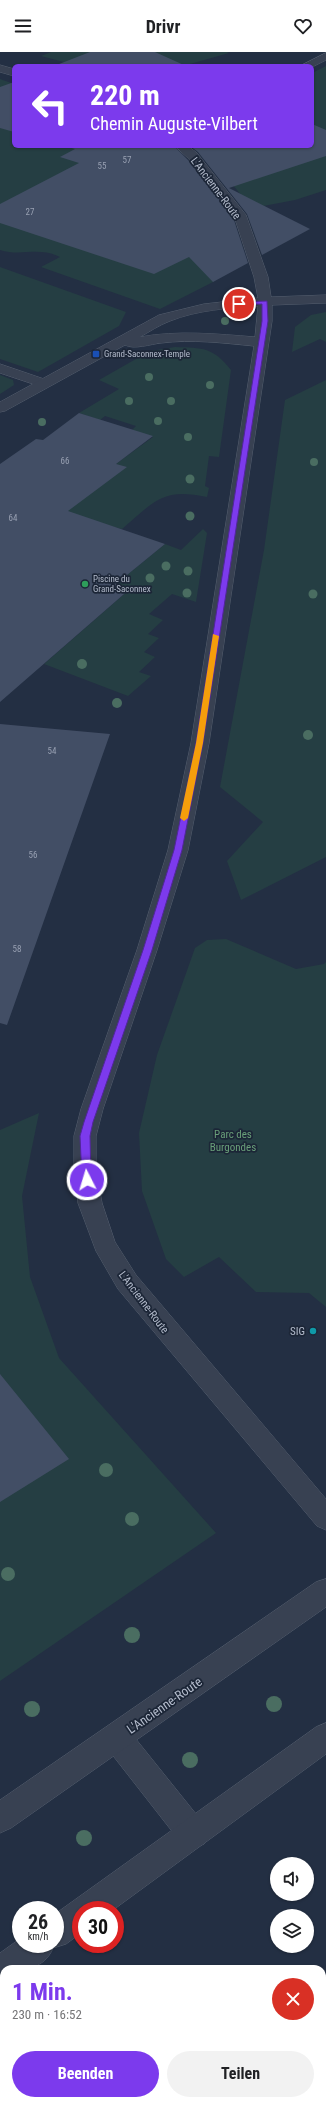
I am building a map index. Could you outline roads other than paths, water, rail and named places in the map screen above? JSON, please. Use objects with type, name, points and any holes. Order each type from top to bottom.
[{"type":"street","points":[[310,64],[326,56]]},
{"type":"street","points":[[0,68],[12,71]]},
{"type":"street","name":"L'Ancienne-Route","points":[[183,148],[193,156],[240,215],[261,277],[265,302],[265,321],[200,743],[178,850],[147,950],[92,1109],[85,1136],[85,1169],[90,1203],[104,1244],[127,1282],[326,1518]]},
{"type":"street","points":[[0,408],[42,383],[164,318],[178,313],[226,304],[326,299]]},
{"type":"street","points":[[107,349],[152,338],[177,336],[261,342]]},
{"type":"street","points":[[0,368],[42,383]]},
{"type":"street","name":"L'Ancienne-Route","points":[[0,1818],[117,1738],[326,1591]]},
{"type":"street","points":[[100,1901],[326,1737]]},
{"type":"street","points":[[117,1738],[193,1834]]},
{"type":"street","points":[[10,1965],[26,1953]]},
{"type":"place","name":"Grand-Saconnex-Temple","points":[[96,354]]},
{"type":"place","name":"Piscine du Grand-Saconnex","points":[[85,584]]},
{"type":"place","name":"SIG","points":[[313,1331]]},
{"type":"park label","name":"Parc des Burgondes","points":[[233,1140]]}]
